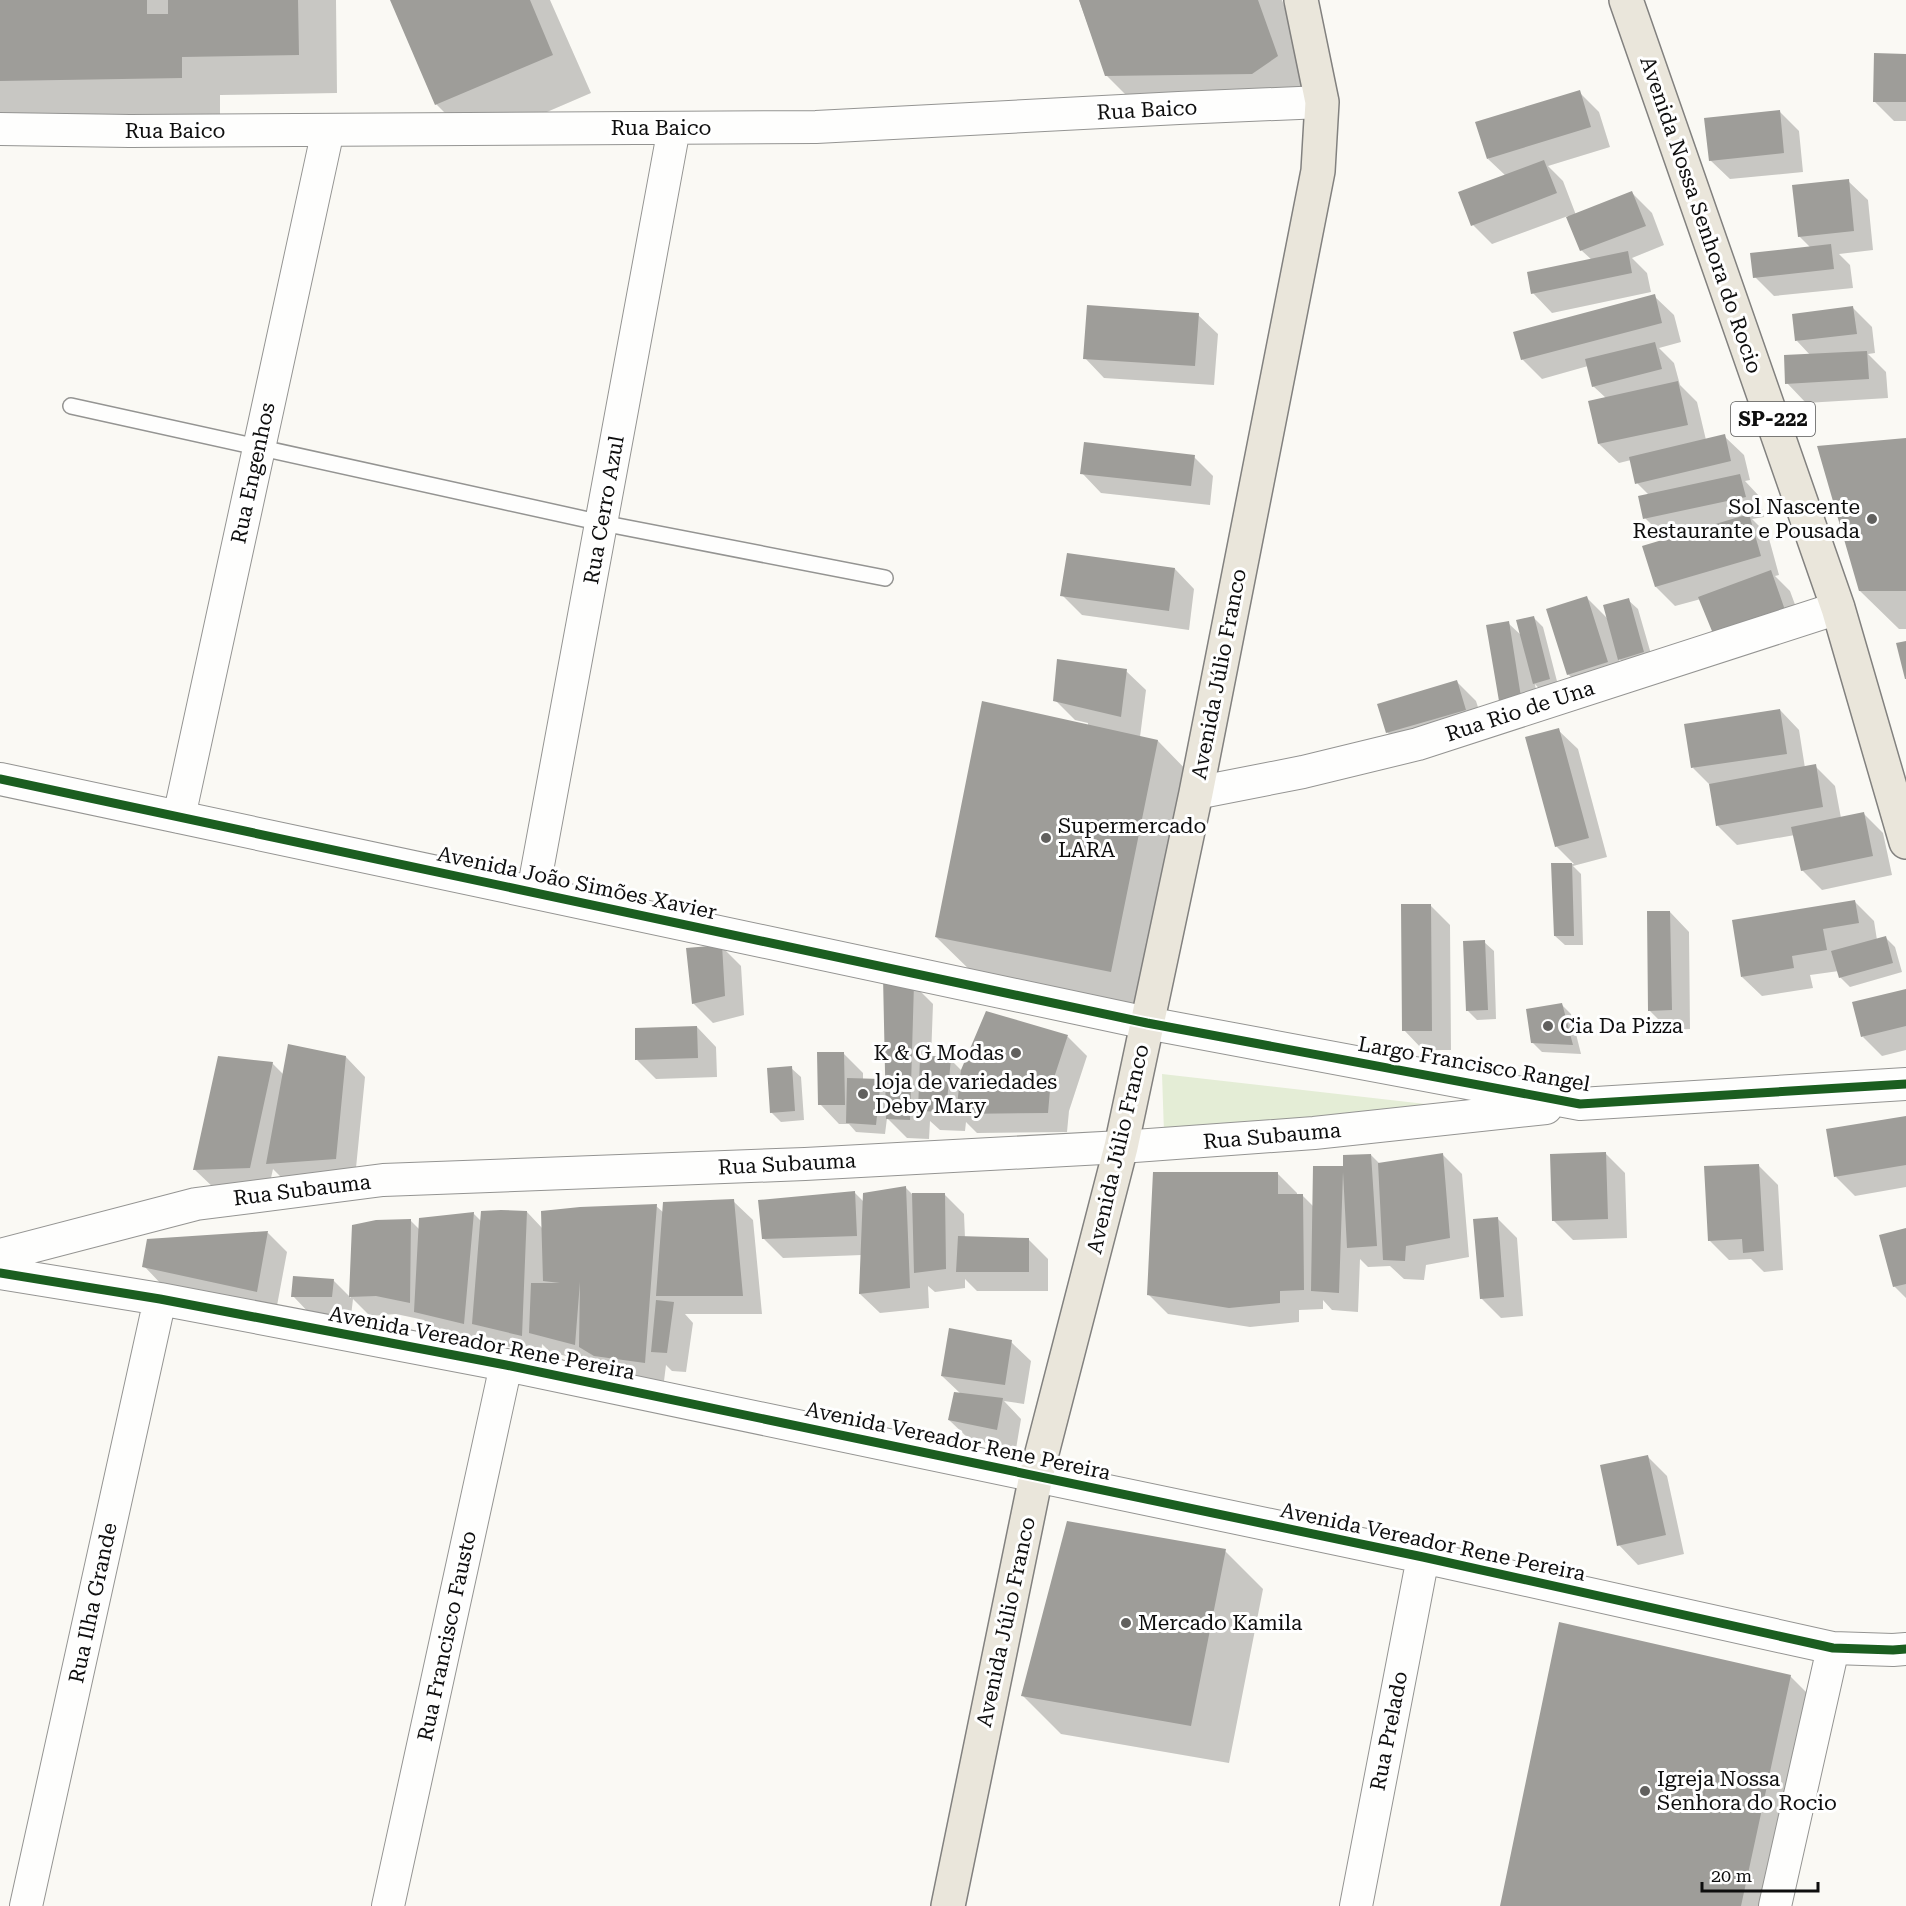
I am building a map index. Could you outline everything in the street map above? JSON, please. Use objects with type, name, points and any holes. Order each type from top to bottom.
[{"type":"main road","name":"Avenida Júlio Franco","points":[[948,1906],[1036,1476],[1121,1147],[1196,793],[1318,171],[1322,102],[1301,0]]},
{"type":"main road","name":"Avenida Nossa Senhora do Rocio","points":[[1626,0],[1838,608],[1906,842]]},
{"type":"street","name":"Rua Baico","points":[[0,129],[130,131],[816,127],[1322,102]]},
{"type":"street","name":"Rua Cerro Azul","points":[[533,892],[674,128]]},
{"type":"street","name":"Rua Engenhos","points":[[179,817],[328,130]]},
{"type":"street","name":"Rua Rio de Una","points":[[1196,793],[1303,772],[1418,744],[1838,608]]},
{"type":"street","name":"Avenida João Simões Xavier","points":[[0,779],[1147,1023]]},
{"type":"street","name":"Largo Francisco Rangel","points":[[1147,1023],[1580,1104],[1906,1084]]},
{"type":"street","name":"Rua Subauma","points":[[0,1255],[196,1204],[383,1180],[805,1164],[1121,1147],[1314,1133],[1580,1104]]},
{"type":"street","name":"Avenida Vereador Rene Pereira","points":[[0,1273],[160,1299],[506,1365],[1423,1557],[1833,1648],[1906,1649]]},
{"type":"street","name":"Rua Ilha Grande","points":[[26,1906],[160,1299]]},
{"type":"street","name":"Rua Francisco Fausto","points":[[388,1906],[506,1365]]},
{"type":"street","name":"Rua Prelado","points":[[1356,1906],[1423,1557]]},
{"type":"street","points":[[1775,1906],[1833,1648]]},
{"type":"lane","points":[[71,406],[602,523],[885,578]]},
{"type":"green space","points":[[1162,1074],[1443,1106],[1164,1133]]},
{"type":"building","points":[[0,0],[147,0],[147,14],[168,14],[168,0],[298,0],[299,55],[182,57],[182,78],[0,81]]},
{"type":"building","points":[[390,0],[530,0],[553,55],[435,105]]},
{"type":"building","points":[[1079,0],[1258,0],[1278,56],[1252,74],[1105,76]]},
{"type":"building","points":[[1874,53],[1906,54],[1906,102],[1873,102]]},
{"type":"building","points":[[1580,90],[1591,127],[1487,159],[1475,122]]},
{"type":"building","points":[[1780,110],[1784,153],[1709,161],[1704,118]]},
{"type":"building","points":[[1544,160],[1557,193],[1471,226],[1458,192]]},
{"type":"building","points":[[1849,179],[1854,231],[1798,237],[1792,185]]},
{"type":"building","points":[[1632,191],[1646,226],[1580,251],[1566,217]]},
{"type":"building","points":[[1831,244],[1834,269],[1753,278],[1750,253]]},
{"type":"building","points":[[1628,251],[1632,273],[1531,294],[1527,272]]},
{"type":"building","points":[[1655,294],[1662,323],[1521,360],[1513,332]]},
{"type":"building","points":[[1087,305],[1199,313],[1195,366],[1083,359]]},
{"type":"building","points":[[1853,306],[1857,334],[1795,341],[1792,314]]},
{"type":"building","points":[[1655,342],[1662,369],[1592,387],[1585,359]]},
{"type":"building","points":[[1867,351],[1869,379],[1785,384],[1784,355]]},
{"type":"building","points":[[1678,381],[1688,425],[1598,444],[1588,401]]},
{"type":"building","points":[[1725,434],[1731,461],[1635,484],[1629,457]]},
{"type":"building","name":"Sol Nascente Restaurante e Pousada","points":[[1906,438],[1906,591],[1859,591],[1817,446]]},
{"type":"building","points":[[1084,442],[1195,455],[1191,486],[1080,474]]},
{"type":"building","points":[[1740,474],[1746,497],[1643,519],[1638,496]]},
{"type":"building","points":[[1749,514],[1761,556],[1655,587],[1642,546]]},
{"type":"building","points":[[1067,553],[1175,568],[1169,611],[1060,596]]},
{"type":"building","points":[[1771,570],[1785,610],[1714,636],[1698,597]]},
{"type":"building","points":[[1587,596],[1608,662],[1567,675],[1546,609]]},
{"type":"building","points":[[1629,598],[1644,652],[1618,660],[1603,605]]},
{"type":"building","points":[[1534,616],[1550,679],[1533,684],[1516,620]]},
{"type":"building","points":[[1509,621],[1521,697],[1499,701],[1486,625]]},
{"type":"building","points":[[1906,641],[1906,679],[1905,679],[1896,643]]},
{"type":"building","points":[[1057,659],[1127,669],[1121,717],[1053,701]]},
{"type":"building","points":[[1457,680],[1466,710],[1386,733],[1377,704]]},
{"type":"building","name":"Supermercado LARA","points":[[982,701],[1158,740],[1111,972],[935,937]]},
{"type":"building","points":[[1780,709],[1787,754],[1691,768],[1684,724]]},
{"type":"building","points":[[1559,728],[1589,838],[1555,847],[1525,737]]},
{"type":"building","points":[[1816,764],[1823,807],[1716,826],[1709,784]]},
{"type":"building","points":[[1864,812],[1873,856],[1801,871],[1791,827]]},
{"type":"building","points":[[1551,863],[1572,863],[1574,936],[1554,936]]},
{"type":"building","points":[[1855,900],[1859,923],[1823,929],[1827,950],[1792,956],[1794,968],[1741,977],[1732,920]]},
{"type":"building","points":[[1401,904],[1431,904],[1432,1031],[1402,1031]]},
{"type":"building","points":[[1647,911],[1670,911],[1672,1010],[1648,1011]]},
{"type":"building","points":[[1886,936],[1893,963],[1839,978],[1831,951]]},
{"type":"building","points":[[1485,940],[1488,1010],[1466,1011],[1463,941]]},
{"type":"building","points":[[722,945],[725,996],[692,1004],[686,948]]},
{"type":"building","points":[[883,976],[914,983],[910,1120],[886,1119]]},
{"type":"building","points":[[1906,989],[1906,1026],[1861,1037],[1852,1002]]},
{"type":"building","name":"Cia Da Pizza","points":[[1562,1003],[1573,1045],[1531,1043],[1526,1009]]},
{"type":"building","name":"K & G Modas","points":[[986,1011],[1068,1035],[1050,1090],[1048,1113],[956,1114],[961,1070]]},
{"type":"building","points":[[697,1026],[698,1058],[635,1060],[635,1028]]},
{"type":"building","points":[[288,1044],[346,1056],[336,1159],[266,1164]]},
{"type":"building","points":[[817,1052],[844,1052],[845,1105],[818,1105]]},
{"type":"building","points":[[218,1056],[273,1062],[250,1168],[193,1170]]},
{"type":"building","points":[[920,1057],[951,1058],[946,1112],[918,1111]]},
{"type":"building","points":[[792,1066],[795,1111],[770,1113],[767,1068]]},
{"type":"building","name":"loja de variedades Deby Mary","points":[[847,1078],[881,1079],[876,1125],[846,1123]]},
{"type":"building","points":[[1906,1116],[1906,1165],[1834,1177],[1826,1129]]},
{"type":"building","points":[[1606,1152],[1608,1219],[1552,1221],[1550,1154]]},
{"type":"building","points":[[1443,1153],[1450,1238],[1406,1246],[1405,1261],[1383,1260],[1378,1163]]},
{"type":"building","points":[[1371,1154],[1377,1246],[1347,1248],[1343,1172],[1339,1293],[1311,1291],[1313,1166],[1343,1166],[1343,1155]]},
{"type":"building","points":[[1759,1164],[1764,1251],[1743,1253],[1742,1239],[1708,1241],[1704,1166]]},
{"type":"building","points":[[1153,1172],[1278,1172],[1278,1194],[1303,1194],[1304,1290],[1280,1291],[1280,1303],[1229,1308],[1147,1295]]},
{"type":"building","points":[[906,1186],[910,1288],[859,1294],[863,1193]]},
{"type":"building","points":[[855,1191],[857,1236],[762,1239],[758,1200]]},
{"type":"building","points":[[912,1193],[945,1193],[946,1269],[914,1273]]},
{"type":"building","points":[[734,1199],[743,1296],[656,1296],[663,1202]]},
{"type":"building","points":[[657,1204],[645,1363],[594,1356],[579,1347],[580,1282],[575,1345],[529,1333],[531,1283],[560,1283],[543,1281],[541,1211]]},
{"type":"building","points":[[481,1211],[527,1211],[522,1336],[472,1324]]},
{"type":"building","points":[[474,1212],[464,1324],[414,1312],[419,1218]]},
{"type":"building","points":[[1498,1217],[1504,1297],[1480,1299],[1473,1219]]},
{"type":"building","points":[[411,1219],[410,1303],[376,1296],[349,1297],[352,1225],[376,1220]]},
{"type":"building","points":[[1906,1228],[1906,1284],[1893,1287],[1879,1235]]},
{"type":"building","points":[[268,1231],[257,1292],[142,1267],[147,1239]]},
{"type":"building","points":[[958,1236],[1029,1238],[1029,1272],[956,1272]]},
{"type":"building","points":[[293,1276],[334,1279],[332,1297],[291,1297]]},
{"type":"building","points":[[656,1300],[674,1302],[667,1353],[651,1352]]},
{"type":"building","points":[[949,1328],[1012,1340],[1005,1385],[941,1376]]},
{"type":"building","points":[[954,1392],[1003,1398],[997,1430],[948,1420]]},
{"type":"building","points":[[1648,1455],[1666,1535],[1617,1546],[1600,1465]]},
{"type":"building","name":"Mercado Kamila","points":[[1067,1521],[1226,1549],[1191,1726],[1021,1696]]},
{"type":"building","name":"Igreja Nossa Senhora do Rocio","points":[[1559,1622],[1791,1675],[1741,1906],[1500,1906]]},
{"type":"cycle path","points":[[0,779],[1147,1023],[1580,1104],[1906,1084]]},
{"type":"cycle path","points":[[0,1273],[160,1299],[506,1365],[1423,1557],[1833,1648],[1906,1649]]},
{"type":"place","name":"Sol Nascente Restaurante e Pousada","points":[[1872,519]]},
{"type":"place","name":"Supermercado LARA","points":[[1046,838]]},
{"type":"place","name":"Cia Da Pizza","points":[[1548,1026]]},
{"type":"place","name":"K & G Modas","points":[[1016,1053]]},
{"type":"place","name":"loja de variedades Deby Mary","points":[[863,1094]]},
{"type":"place","name":"Mercado Kamila","points":[[1126,1623]]},
{"type":"place","name":"Igreja Nossa Senhora do Rocio","points":[[1645,1791]]}]
